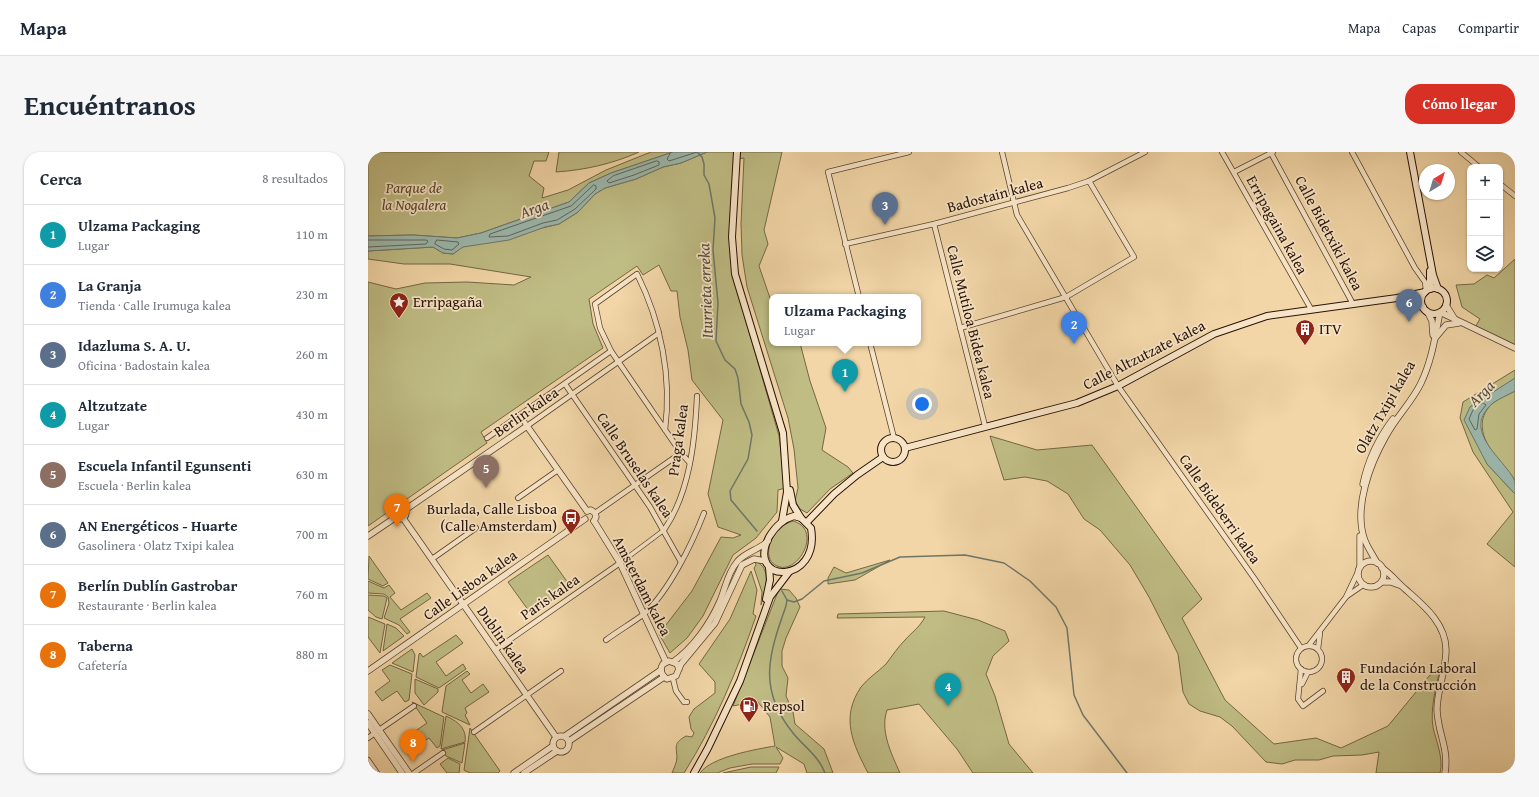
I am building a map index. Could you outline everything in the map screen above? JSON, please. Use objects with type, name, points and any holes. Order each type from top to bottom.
[{"type":"main road","points":[[694,773],[708,748],[738,685],[770,597],[789,572],[803,563],[809,556],[813,536],[811,528],[807,522],[795,511],[790,494],[785,434],[782,418],[739,275],[735,221],[738,163],[737,152]]},
{"type":"main road","points":[[741,152],[738,163],[732,237],[735,274],[783,433],[787,492],[782,521]]},
{"type":"main road","points":[[1409,153],[1430,276],[1427,290],[1422,298],[1425,309]]},
{"type":"main road","points":[[1397,298],[1412,300],[1433,314],[1440,312],[1446,305],[1445,294],[1438,289],[1433,275],[1409,153]]},
{"type":"main road","points":[[1427,290],[1438,289]]},
{"type":"main road","name":"Calle Altzutzate kalea","points":[[905,448],[1077,403],[1118,386],[1214,334],[1267,316],[1397,298],[1427,290]]},
{"type":"main road","points":[[894,438],[901,441],[905,448],[904,456],[898,462],[890,462],[883,457],[881,450],[884,442],[894,438]]},
{"type":"main road","points":[[807,522],[834,494],[856,475],[883,457]]},
{"type":"main road","points":[[789,572],[775,572],[765,561],[764,555],[768,541],[776,527],[782,521],[794,516],[801,518]]},
{"type":"main road","points":[[690,773],[718,722],[737,680],[767,594],[770,580],[769,567]]},
{"type":"street","points":[[857,294],[828,172],[909,152]]},
{"type":"street","name":"Calle Bideberri kalea","points":[[1002,152],[1015,201],[1017,216],[1118,386],[1254,578],[1301,648]]},
{"type":"street","name":"Badostain kalea","points":[[845,244],[934,224],[1068,188],[1089,181],[1145,152]]},
{"type":"street","name":"Erripagaina kalea","points":[[1222,152],[1311,309]]},
{"type":"street","name":"Calle Bidetxiki kalea","points":[[1234,172],[1272,152],[1353,304]]},
{"type":"street","points":[[1352,152],[1415,268],[1425,282],[1427,290]]},
{"type":"street","points":[[1461,152],[1476,164]]},
{"type":"street","points":[[960,328],[1066,297],[1134,258],[1089,181]]},
{"type":"street","points":[[1503,186],[1515,196]]},
{"type":"street","name":"Calle Mutiloa Bidea kalea","points":[[934,224],[985,426]]},
{"type":"street","points":[[665,430],[668,406],[667,382],[659,333],[650,303],[637,274],[595,304],[600,328],[618,362],[665,430],[681,453],[690,462]]},
{"type":"street","points":[[1446,305],[1459,322]]},
{"type":"street","name":"Olatz Txipi kalea","points":[[1360,566],[1362,542],[1359,527],[1360,502],[1367,465],[1382,433],[1417,385],[1425,368],[1431,349],[1433,328],[1432,321],[1425,309]]},
{"type":"street","points":[[1440,312],[1515,348]]},
{"type":"street","name":"Olatz Txipi kalea","points":[[1377,563],[1364,538],[1362,526],[1362,508],[1366,484],[1386,436],[1424,378],[1436,337],[1440,312]]},
{"type":"street","points":[[1436,337],[1446,325],[1459,322]]},
{"type":"street","name":"Berlin kalea","points":[[405,510],[659,333]]},
{"type":"street","points":[[871,346],[894,438]]},
{"type":"street","points":[[487,438],[611,351]]},
{"type":"street","name":"Calle Bruselas kalea","points":[[566,384],[635,485],[664,530],[682,562]]},
{"type":"street","name":"Praga kalea","points":[[664,530],[671,521],[678,503],[690,462],[695,430],[697,396]]},
{"type":"street","points":[[520,415],[587,511]]},
{"type":"street","points":[[595,513],[681,453]]},
{"type":"street","points":[[518,498],[558,470]]},
{"type":"street","points":[[368,536],[396,517],[403,518],[406,514],[405,510],[400,507],[397,508],[395,511],[396,517]]},
{"type":"street","points":[[587,511],[591,510],[595,513]]},
{"type":"street","points":[[587,511],[584,515],[585,520],[589,522],[594,521],[596,517],[595,513]]},
{"type":"street","points":[[606,640],[644,614],[662,592],[682,562],[704,513]]},
{"type":"street","name":"Dublin kalea","points":[[403,518],[556,737]]},
{"type":"street","name":"Calle Lisboa kalea","points":[[368,671],[585,520]]},
{"type":"street","name":"Amsterdam kalea","points":[[594,521],[620,563],[666,662]]},
{"type":"street","points":[[432,559],[476,528]]},
{"type":"street","points":[[620,563],[664,530]]},
{"type":"street","points":[[514,773],[553,746],[556,737],[565,736],[661,670],[666,662],[673,662],[690,646],[706,626],[717,608],[737,562],[743,556],[758,549],[768,541]]},
{"type":"street","points":[[673,679],[678,673],[678,669],[716,623],[742,565],[754,559],[765,561]]},
{"type":"street","points":[[1309,646],[1346,597],[1360,566],[1370,561],[1377,563],[1429,610],[1439,627],[1446,649],[1444,670],[1437,705],[1438,722],[1446,750],[1445,773]]},
{"type":"street","name":"Paris kalea","points":[[495,650],[620,563]]},
{"type":"street","points":[[1382,568],[1384,575],[1382,582]]},
{"type":"street","points":[[1357,574],[1363,585],[1375,587],[1382,582],[1391,582],[1403,587]]},
{"type":"street","points":[[1346,597],[1363,585]]},
{"type":"street","points":[[1301,669],[1308,672],[1316,670],[1322,664],[1322,656],[1318,649],[1321,631]]},
{"type":"street","points":[[1318,649],[1309,646],[1301,648],[1296,659],[1301,669],[1301,686],[1298,699],[1303,706],[1323,691]]},
{"type":"street","points":[[673,662],[678,669]]},
{"type":"street","points":[[661,670],[664,677]]},
{"type":"street","name":"Dublin kalea","points":[[474,732],[561,671]]},
{"type":"street","points":[[1301,686],[1308,672]]},
{"type":"street","points":[[524,773],[557,751],[566,751],[569,741],[664,677],[673,679]]},
{"type":"street","points":[[673,679],[680,698],[684,702],[687,702]]},
{"type":"street","points":[[368,738],[414,706]]},
{"type":"street","points":[[368,714],[402,773]]},
{"type":"street","points":[[368,723],[377,732],[409,773]]},
{"type":"street","points":[[565,736],[569,741]]},
{"type":"street","points":[[553,746],[557,751]]},
{"type":"street","points":[[414,773],[443,753]]},
{"type":"street","points":[[368,760],[377,773]]},
{"type":"green space","name":"Parque de la Nogalera","points":[[368,152],[549,152],[546,161],[534,161],[529,176],[544,188],[542,198],[568,190],[606,170],[651,152],[673,152],[611,173],[589,183],[569,202],[481,233],[457,238],[413,235],[368,236]]},
{"type":"green space","points":[[559,152],[639,152],[598,166],[556,172]]},
{"type":"green space","points":[[707,152],[782,152],[764,230],[768,244],[759,266],[769,295],[769,346],[801,346],[810,381],[826,428],[822,450],[848,467],[853,473],[830,489],[807,513],[800,509],[795,501],[798,488],[794,449],[788,418],[747,287],[742,255],[741,224],[744,158],[737,159],[734,279],[779,436],[785,488],[778,490],[777,512],[756,538],[733,555],[703,616],[687,638],[670,653],[659,634],[692,591],[721,537],[733,538],[741,535],[718,527],[708,494],[723,420],[692,380],[688,350],[680,317],[677,291],[671,291],[659,265],[643,275],[637,266],[589,299],[593,324],[603,348],[481,432],[487,443],[404,501],[393,503],[388,512],[368,526],[368,282],[396,289],[425,283],[467,282],[514,285],[531,277],[450,264],[404,264],[368,259],[368,251],[433,247],[443,253],[453,254],[462,247],[559,224],[578,212],[595,194],[605,188],[636,179],[663,167],[681,163]]},
{"type":"green space","points":[[1515,259],[1515,348],[1474,329],[1480,319],[1462,307],[1456,285],[1474,284],[1487,275],[1494,278],[1501,272],[1503,272],[1503,270]]},
{"type":"green space","points":[[1515,370],[1515,378],[1513,380],[1470,407],[1487,464],[1515,494],[1515,567],[1487,544],[1513,512],[1473,452],[1460,418],[1463,402]]},
{"type":"green space","points":[[1515,391],[1515,480],[1500,463],[1487,443],[1483,433],[1482,423],[1485,413],[1493,403]]},
{"type":"green space","points":[[990,436],[1037,450],[1092,445],[1202,599],[1182,618],[1225,700],[1274,744],[1316,738],[1341,748],[1388,726],[1430,675],[1440,669],[1434,698],[1432,720],[1441,762],[1440,773],[1376,773],[1379,752],[1362,755],[1333,756],[1319,760],[1295,760],[1282,764],[1266,762],[1232,726],[1220,717],[1200,711],[1189,704],[1183,692],[1178,654],[1149,597],[1130,565],[1100,530],[1084,519],[1068,494],[1047,481],[1025,477],[1004,480]]},
{"type":"green space","points":[[793,521],[802,526],[806,533],[807,542],[804,551],[799,559],[792,564],[785,567],[777,566],[770,559],[770,544],[774,535],[779,529]]},
{"type":"green space","points":[[548,555],[571,587],[531,614],[508,582]]},
{"type":"green space","points":[[369,556],[388,583],[383,586],[368,579]]},
{"type":"green space","points":[[890,560],[855,580],[828,584],[828,578],[834,567],[846,573]]},
{"type":"green space","points":[[755,561],[761,564],[766,574],[766,587],[761,605],[762,592],[754,568],[756,565]]},
{"type":"green space","points":[[751,571],[757,590],[753,614],[756,616],[741,657],[706,736],[684,773],[672,773],[677,759],[676,747],[679,741],[686,736],[692,737],[694,733],[691,729],[689,717],[694,709],[715,693],[715,682],[699,664],[730,619]]},
{"type":"green space","points":[[368,581],[384,588],[389,585],[395,593],[390,597],[401,610],[427,593],[431,598],[400,619],[410,632],[407,634],[399,625],[384,618],[389,603],[388,597],[384,594],[368,593]]},
{"type":"green space","points":[[779,589],[789,590],[796,598],[800,607],[786,638],[782,651],[782,666],[788,678],[786,696],[793,712],[795,724],[824,749],[833,773],[807,773],[804,764],[776,747],[783,758],[780,764],[752,764],[730,768],[717,773],[700,773],[714,762],[724,758],[775,746],[770,717],[757,701],[733,706]]},
{"type":"green space","points":[[368,595],[384,596],[387,598],[382,619],[376,617],[368,610]]},
{"type":"green space","points":[[944,611],[978,620],[1005,631],[1009,641],[993,656],[986,674],[995,696],[1009,744],[1033,773],[973,773],[957,749],[919,704],[887,710],[885,718],[886,734],[890,750],[900,773],[868,773],[858,752],[851,731],[851,709],[855,698],[861,687],[886,664],[925,617],[837,618],[838,614]]},
{"type":"green space","points":[[368,617],[385,624],[380,653],[368,637]]},
{"type":"green space","points":[[387,624],[396,628],[404,636],[383,651]]},
{"type":"green space","points":[[456,635],[463,643],[436,662],[446,676],[463,664],[466,669],[439,688],[416,677],[419,654],[420,653],[423,657]]},
{"type":"green space","points":[[412,649],[415,655],[413,672],[392,663]]},
{"type":"green space","points":[[390,665],[412,674],[409,700],[405,702],[397,691],[382,701],[375,692],[390,681],[382,670]]},
{"type":"green space","points":[[467,671],[470,674],[462,680],[471,693],[483,684],[489,692],[465,708],[467,713],[465,715],[470,725],[442,712],[446,686]]},
{"type":"green space","points":[[415,679],[438,689],[438,692],[424,705],[415,693]]},
{"type":"green space","points":[[412,702],[444,717],[440,746],[437,748],[429,738],[419,744],[413,736],[409,738],[408,736],[427,723]]},
{"type":"green space","points":[[446,716],[454,720],[463,729],[465,742],[441,749]]},
{"type":"green space","points":[[470,728],[500,771],[498,773],[470,773],[464,770]]},
{"type":"green space","points":[[465,743],[462,763],[446,756],[442,750]]},
{"type":"green space","points":[[448,758],[460,764],[459,773],[447,773],[440,764]]},
{"type":"green space","points":[[751,767],[779,767],[776,773],[723,773]]},
{"type":"water","points":[[673,152],[707,152],[681,163],[663,167],[636,179],[605,188],[595,194],[578,212],[559,224],[545,227],[509,240],[463,247],[453,254],[443,253],[433,247],[368,251],[368,236],[413,235],[457,238],[481,233],[569,202],[589,183],[611,173]]},
{"type":"water","points":[[1515,378],[1515,391],[1493,403],[1484,413],[1481,423],[1482,433],[1487,442],[1514,479],[1515,494],[1487,464],[1464,420],[1470,407]]},
{"type":"waterway","name":"Iturrieta erreka","points":[[697,152],[702,157],[704,164],[704,175],[709,184],[715,218],[713,250],[718,303],[716,341],[725,360],[735,369],[738,378],[741,404],[749,422],[752,435],[748,459],[730,491],[731,500],[757,531]]},
{"type":"waterway","points":[[787,600],[794,602],[802,599],[824,581],[862,573],[900,557],[965,555],[1004,563],[1030,581],[1056,607],[1067,628],[1074,695],[1083,715],[1127,773]]},
{"type":"waterway","name":"Iturrieta erreka","points":[[782,591],[787,600],[771,656],[770,686],[774,701],[782,717],[797,738],[819,761],[825,773]]},
{"type":"place","name":"Idazluma S. A. U.","points":[[885,225]]},
{"type":"place","name":"Erripagaña","points":[[399,319]]},
{"type":"place","name":"AN Energéticos - Huarte","points":[[1409,322]]},
{"type":"place","name":"La Granja","points":[[1074,344]]},
{"type":"place","name":"ITV","points":[[1305,346]]},
{"type":"place","name":"Ulzama Packaging","points":[[845,392]]},
{"type":"place","name":"Escuela Infantil Egunsenti","points":[[486,488]]},
{"type":"place","name":"Berlín Dublín Gastrobar","points":[[397,527]]},
{"type":"place","name":"Burlada, Calle Lisboa (Calle Amsterdam)","points":[[571,535]]},
{"type":"place","name":"Fundación Laboral de la Construcción","points":[[1346,694]]},
{"type":"place","name":"Altzutzate","points":[[948,706]]},
{"type":"place","name":"Repsol","points":[[749,723]]},
{"type":"place","name":"Taberna","points":[[413,762]]},
{"type":"water label","name":"Arga","points":[[534,208]]},
{"type":"water label","name":"Arga","points":[[1481,393]]}]
